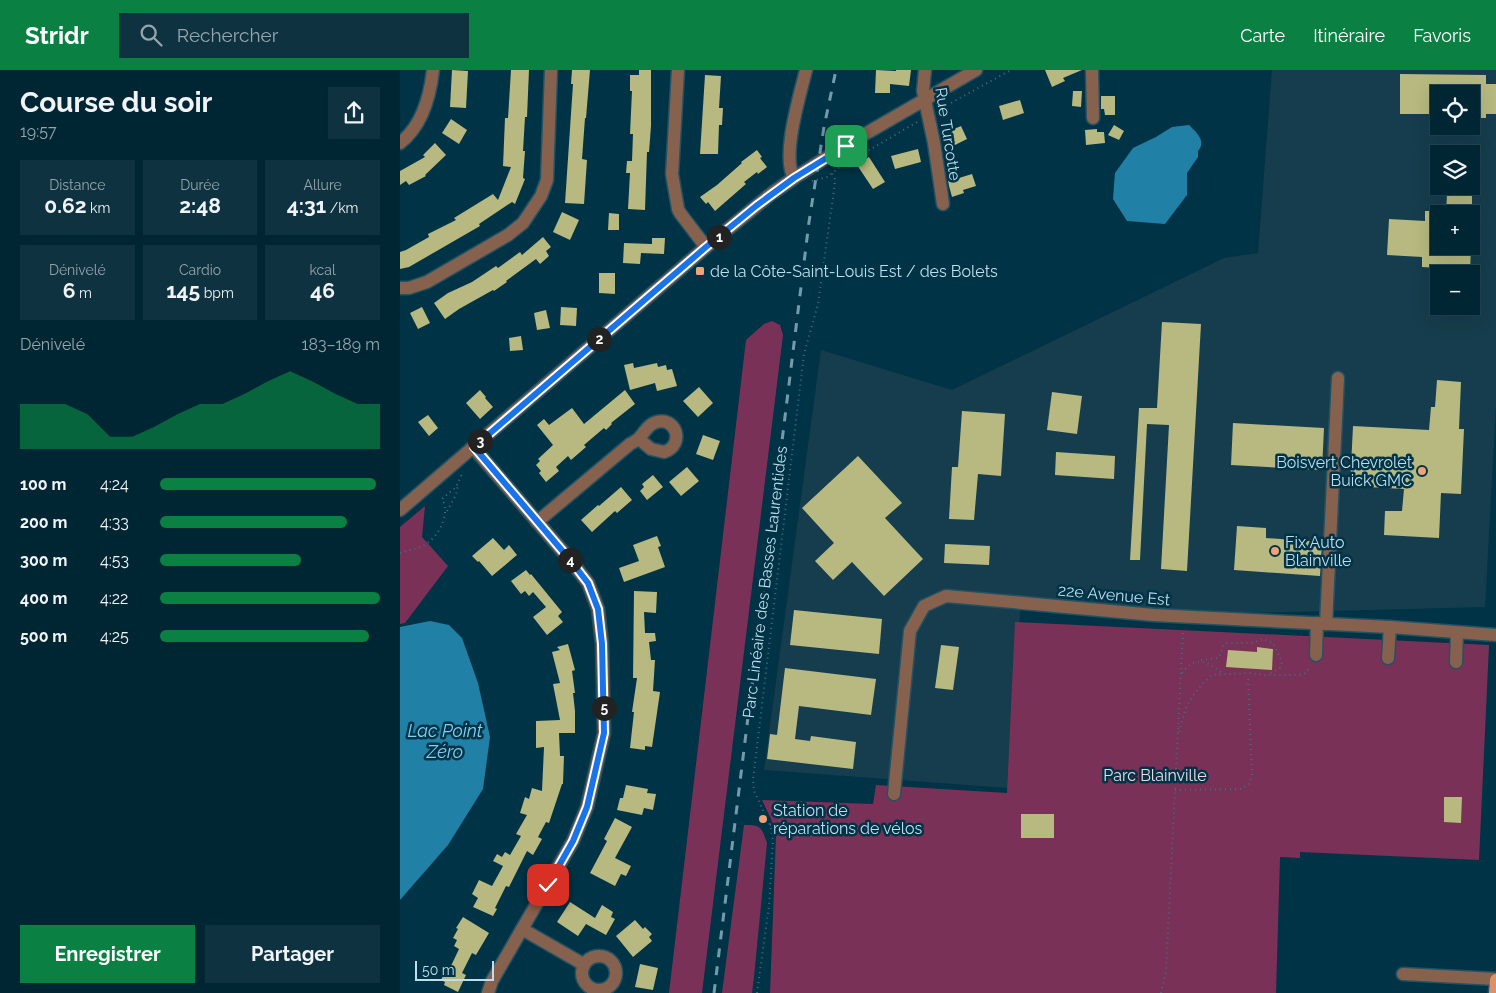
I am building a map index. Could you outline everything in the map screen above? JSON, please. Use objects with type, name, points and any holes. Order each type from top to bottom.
[{"type":"main road","points":[[1495,993],[1496,980]]},
{"type":"street","points":[[400,143],[422,115],[433,70]]},
{"type":"street","points":[[400,288],[409,288],[427,282],[508,235],[523,223],[542,196],[546,180],[551,70]]},
{"type":"street","points":[[678,70],[673,183],[680,213],[706,247]]},
{"type":"street","points":[[794,178],[789,163],[791,140],[806,70]]},
{"type":"street","name":"Rue Turcotte","points":[[925,70],[923,85],[934,143],[942,204]]},
{"type":"street","points":[[400,510],[764,199],[846,146],[976,70]]},
{"type":"street","points":[[1092,70],[1093,118]]},
{"type":"street","points":[[1316,655],[1321,624],[1338,378]]},
{"type":"street","points":[[537,522],[630,444],[639,440]]},
{"type":"street","points":[[474,447],[588,583],[598,609],[602,644],[604,733],[587,807],[573,841],[492,981],[488,993]]},
{"type":"street","name":"22e Avenue Est","points":[[894,794],[910,631],[924,606],[946,596],[1184,616],[1390,627],[1496,635]]},
{"type":"street","points":[[1388,658],[1390,627]]},
{"type":"street","points":[[1456,662],[1457,633]]},
{"type":"street","points":[[522,928],[584,964]]},
{"type":"street","points":[[1402,974],[1496,980]]},
{"type":"path","points":[[937,111],[1011,70]]},
{"type":"path","points":[[807,182],[823,178],[924,118]]},
{"type":"path","name":"Parc Linéaire des Basses Laurentides","points":[[757,993],[770,898],[773,840],[770,825],[754,794],[753,780],[804,361],[818,304],[834,190],[835,179],[832,173]]},
{"type":"path","points":[[400,553],[421,546],[430,541],[437,533],[446,513],[452,505],[461,476],[466,469]]},
{"type":"path","points":[[446,513],[446,507],[442,499],[454,490],[458,484]]},
{"type":"path","points":[[1161,993],[1166,971],[1184,616]]},
{"type":"path","points":[[1181,674],[1191,663],[1218,658],[1226,643],[1251,643],[1264,639],[1273,643],[1282,662],[1280,668],[1266,675]]},
{"type":"path","points":[[1178,737],[1185,710],[1190,700],[1212,675],[1304,674],[1310,668],[1316,655]]},
{"type":"path","points":[[1201,660],[1223,674]]},
{"type":"path","points":[[1175,790],[1241,788],[1249,784],[1252,776],[1248,674]]},
{"type":"path","points":[[770,825],[781,820]]},
{"type":"shaded area","points":[[1272,70],[1496,70],[1496,406],[1485,607],[1206,614],[1021,598],[1008,788],[764,770],[821,350],[952,390],[1224,258],[1258,253]]},
{"type":"green space","points":[[772,321],[780,325],[783,335],[702,993],[669,993],[746,340],[764,324]]},
{"type":"green space","points":[[425,506],[422,537],[448,566],[405,623],[400,624],[400,527]]},
{"type":"green space","name":"Parc Blainville","points":[[1015,622],[1489,645],[1479,860],[1300,852],[1300,858],[1280,857],[1276,993],[770,993],[776,835],[762,800],[873,804],[876,785],[1007,793]]},
{"type":"green space","points":[[744,825],[758,826],[767,843],[752,993],[722,993]]},
{"type":"water","points":[[1189,125],[1201,140],[1201,144],[1198,157],[1187,173],[1187,195],[1165,224],[1127,221],[1113,199],[1115,173],[1133,148],[1172,127]]},
{"type":"water","name":"Lac Point Zéro","points":[[430,621],[449,625],[462,638],[478,683],[490,737],[483,789],[448,845],[400,900],[400,627]]},
{"type":"building","points":[[452,70],[468,71],[466,108],[450,107]]},
{"type":"building","points":[[511,70],[529,70],[523,151],[525,151],[523,178],[525,179],[515,204],[512,202],[479,224],[480,226],[409,267],[400,269],[400,252],[429,237],[428,234],[456,220],[454,218],[493,194],[498,200],[511,167],[503,166],[505,118],[508,118]]},
{"type":"building","points":[[572,70],[590,70],[582,159],[587,160],[584,204],[565,203],[573,84],[571,84]]},
{"type":"building","points":[[639,70],[651,70],[651,126],[649,152],[647,152],[645,210],[628,209],[630,173],[626,173],[627,161],[632,161],[633,134],[630,134],[632,91],[630,91],[630,75],[639,75]]},
{"type":"building","points":[[876,70],[911,70],[909,86],[890,84],[890,93],[875,93]]},
{"type":"building","points":[[1045,70],[1082,70],[1063,78],[1065,81],[1052,87]]},
{"type":"building","points":[[1400,74],[1486,75],[1486,84],[1496,84],[1496,114],[1486,114],[1486,118],[1480,118],[1480,85],[1430,85],[1430,114],[1400,114]]},
{"type":"building","points":[[705,75],[721,76],[719,108],[723,108],[722,125],[719,125],[718,154],[700,154]]},
{"type":"building","points":[[1073,91],[1082,91],[1081,107],[1072,106]]},
{"type":"building","points":[[1101,96],[1115,96],[1115,115],[1105,115],[1104,109],[1101,109]]},
{"type":"building","points":[[1020,100],[1024,113],[1003,120],[999,106]]},
{"type":"building","points":[[451,119],[467,130],[459,144],[442,133]]},
{"type":"building","points":[[1114,125],[1124,131],[1119,140],[1108,135]]},
{"type":"building","points":[[961,126],[967,139],[953,146],[947,132]]},
{"type":"building","points":[[1097,129],[1097,132],[1104,132],[1105,143],[1086,145],[1085,130]]},
{"type":"building","points":[[435,143],[446,155],[426,176],[409,185],[406,181],[400,185],[400,171],[425,157],[423,155]]},
{"type":"building","points":[[918,149],[921,162],[895,169],[891,156]]},
{"type":"building","points":[[757,150],[767,167],[744,182],[746,184],[715,211],[708,202],[706,204],[700,197],[717,185],[741,162]]},
{"type":"building","points":[[869,157],[885,182],[873,189],[857,165]]},
{"type":"building","points":[[956,171],[959,178],[972,174],[976,186],[963,190],[964,193],[952,197],[947,174]]},
{"type":"building","points":[[1447,195],[1472,195],[1472,205],[1446,205]]},
{"type":"building","points":[[1425,211],[1430,211],[1430,255],[1471,255],[1470,265],[1430,265],[1430,267],[1422,267],[1422,257],[1387,255],[1389,219],[1425,221]]},
{"type":"building","points":[[562,212],[579,220],[570,240],[553,232]]},
{"type":"building","points":[[609,213],[619,214],[619,230],[608,230]]},
{"type":"building","points":[[543,237],[551,247],[546,251],[549,256],[540,264],[536,259],[494,291],[459,309],[445,319],[434,303],[496,266],[498,268],[520,252],[522,255]]},
{"type":"building","points":[[652,238],[665,238],[664,254],[641,253],[640,264],[623,263],[624,243],[652,244]]},
{"type":"building","points":[[599,273],[615,273],[615,294],[599,293]]},
{"type":"building","points":[[422,307],[430,323],[418,329],[410,313]]},
{"type":"building","points":[[561,307],[577,308],[576,326],[560,325]]},
{"type":"building","points":[[546,310],[550,328],[537,330],[534,313]]},
{"type":"building","points":[[1162,322],[1201,324],[1187,571],[1161,569],[1169,425],[1147,424],[1140,560],[1130,560],[1139,408],[1157,408]]},
{"type":"building","points":[[521,336],[523,350],[510,351],[509,338]]},
{"type":"building","points":[[633,363],[634,368],[657,363],[658,367],[666,365],[667,370],[672,369],[677,386],[657,391],[655,383],[630,390],[624,365]]},
{"type":"building","points":[[1437,380],[1461,382],[1459,429],[1464,429],[1461,494],[1441,493],[1439,538],[1384,535],[1385,511],[1402,511],[1404,489],[1350,486],[1353,426],[1429,430],[1431,407],[1435,407]]},
{"type":"building","points":[[699,387],[713,403],[698,417],[683,401]]},
{"type":"building","points":[[480,390],[493,407],[480,419],[466,403]]},
{"type":"building","points":[[625,390],[635,404],[611,423],[606,430],[604,428],[584,445],[586,447],[571,460],[568,456],[556,467],[559,471],[546,482],[536,465],[540,461],[538,459],[553,445],[537,425],[544,419],[549,425],[572,408],[584,424]]},
{"type":"building","points":[[1052,392],[1082,396],[1077,434],[1047,430]]},
{"type":"building","points":[[962,411],[1005,414],[1001,476],[978,474],[974,520],[949,519],[952,467],[958,467]]},
{"type":"building","points":[[428,415],[438,428],[429,436],[418,422]]},
{"type":"building","points":[[1233,423],[1324,428],[1322,470],[1231,465]]},
{"type":"building","points":[[703,435],[720,441],[713,460],[696,454]]},
{"type":"building","points":[[1056,452],[1115,456],[1114,479],[1055,475]]},
{"type":"building","points":[[858,456],[902,503],[885,518],[923,559],[884,596],[852,562],[833,580],[815,561],[834,543],[802,508]]},
{"type":"building","points":[[687,467],[699,481],[681,496],[669,482]]},
{"type":"building","points":[[653,475],[663,487],[647,500],[640,491],[644,487],[642,484]]},
{"type":"building","points":[[621,487],[632,500],[617,513],[615,511],[592,532],[581,520]]},
{"type":"building","points":[[1237,526],[1266,528],[1266,538],[1322,542],[1320,576],[1234,570]]},
{"type":"building","points":[[657,536],[661,546],[658,547],[665,567],[624,582],[619,568],[639,561],[633,545]]},
{"type":"building","points":[[493,538],[504,550],[509,545],[517,555],[492,576],[472,556]]},
{"type":"building","points":[[945,544],[990,546],[989,565],[944,563]]},
{"type":"building","points":[[526,570],[562,612],[558,616],[563,622],[547,635],[533,617],[546,607],[533,592],[529,596],[525,591],[521,594],[511,581]]},
{"type":"building","points":[[634,591],[657,592],[656,613],[644,612],[645,633],[655,633],[656,641],[649,642],[651,660],[655,660],[653,691],[660,692],[652,747],[645,746],[645,750],[630,748],[634,712],[632,712],[637,678],[633,678]]},
{"type":"building","points":[[794,610],[882,619],[879,654],[790,645]]},
{"type":"building","points":[[568,644],[575,670],[572,671],[575,693],[573,693],[575,733],[559,733],[560,756],[564,756],[563,784],[549,823],[546,822],[538,837],[542,839],[533,855],[527,851],[509,887],[506,886],[493,916],[473,907],[478,898],[472,894],[479,880],[492,886],[503,866],[493,861],[497,854],[502,857],[505,852],[510,855],[521,836],[516,834],[527,815],[520,813],[525,797],[529,799],[532,788],[542,791],[544,747],[536,748],[536,721],[560,720],[553,684],[560,683],[552,652],[560,650],[557,647]]},
{"type":"building","points":[[941,645],[959,647],[953,690],[935,688]]},
{"type":"building","points":[[1257,647],[1273,649],[1272,670],[1226,667],[1228,650],[1257,652]]},
{"type":"building","points":[[785,668],[876,679],[871,715],[799,706],[795,739],[810,741],[811,736],[856,742],[853,769],[767,759],[770,734],[777,735]]},
{"type":"building","points":[[626,785],[648,789],[647,793],[656,794],[653,810],[644,808],[642,815],[617,810],[620,798],[623,798]]},
{"type":"building","points":[[1444,797],[1462,797],[1461,823],[1444,822]]},
{"type":"building","points":[[1021,814],[1054,814],[1054,838],[1021,838]]},
{"type":"building","points":[[615,818],[632,827],[615,858],[631,866],[626,876],[621,874],[615,886],[590,873],[607,841],[604,839]]},
{"type":"building","points":[[570,902],[595,918],[602,905],[613,912],[611,917],[615,919],[606,935],[586,924],[578,936],[557,922]]},
{"type":"building","points":[[463,917],[489,933],[476,955],[472,953],[462,973],[466,975],[458,992],[444,985],[445,982],[441,980],[447,967],[450,968],[459,949],[454,946],[457,940],[453,938],[458,929],[456,928]]},
{"type":"building","points":[[635,920],[643,929],[645,927],[652,934],[649,937],[652,941],[633,957],[616,936]]},
{"type":"building","points":[[640,964],[658,968],[653,990],[635,987]]},
{"type":"railway","points":[[714,993],[809,222],[824,127],[836,70]]},
{"type":"place","name":"de la Côte-Saint-Louis Est / des Bolets","points":[[700,271]]},
{"type":"place","name":"Boisvert Chevrolet Buick GMC","points":[[1422,471]]},
{"type":"place","name":"Fix Auto Blainville","points":[[1275,551]]},
{"type":"place","name":"Station de réparations de vélos","points":[[763,819]]},
{"type":"route","points":[[548,885],[573,841],[587,807],[604,733],[602,644],[598,609],[588,583],[474,447],[756,206],[794,178],[846,146]]}]
